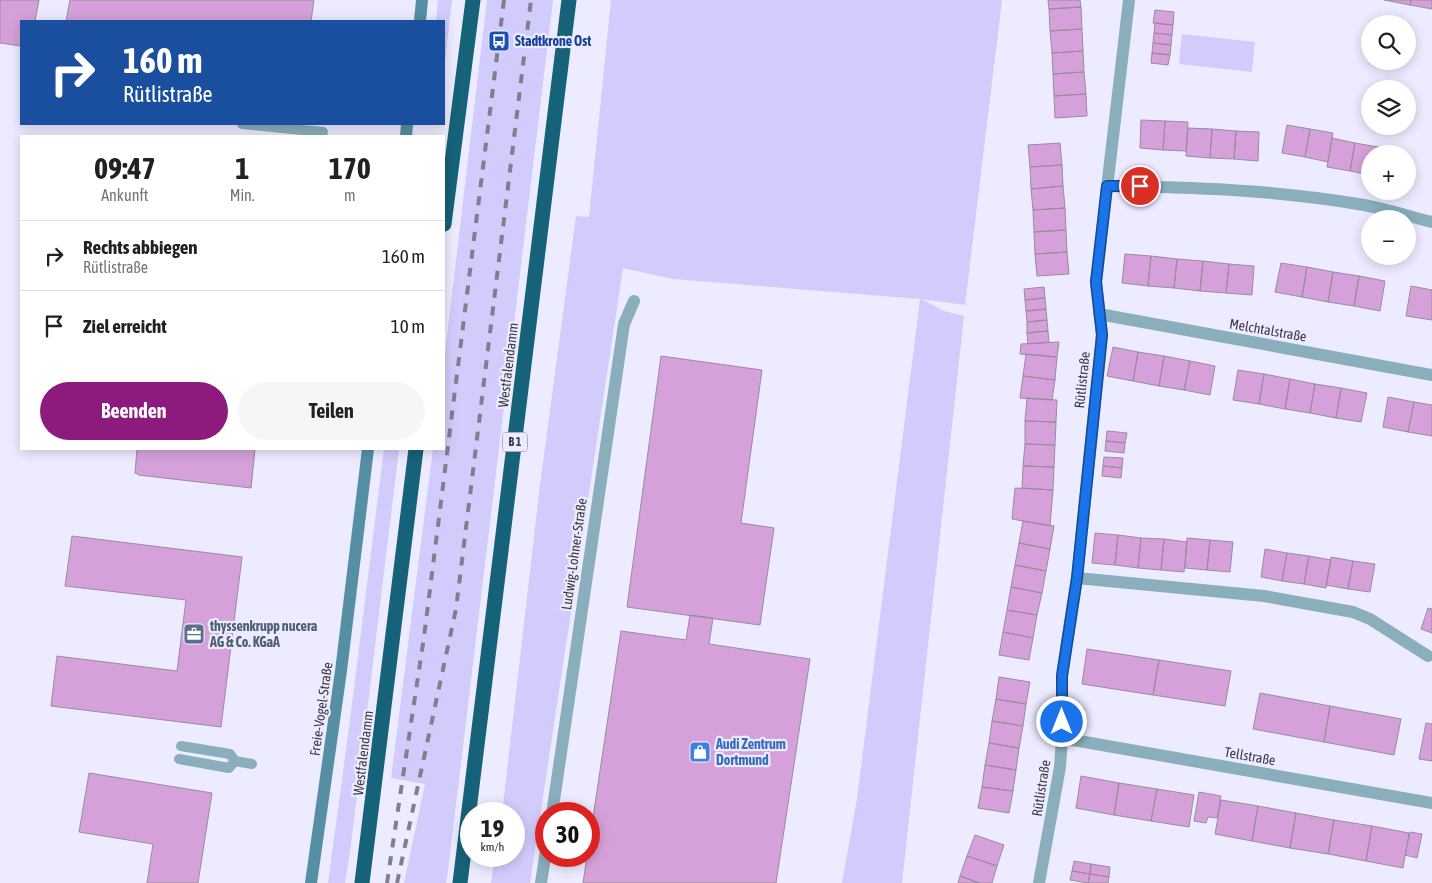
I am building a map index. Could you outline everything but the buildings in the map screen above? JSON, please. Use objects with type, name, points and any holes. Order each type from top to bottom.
[{"type":"highway","points":[[445,216],[473,0]]},
{"type":"highway","name":"Westfalendamm","points":[[460,883],[569,0]]},
{"type":"highway","name":"Westfalendamm","points":[[362,883],[416,450]]},
{"type":"street","points":[[420,20],[422,0]]},
{"type":"street","name":"Rütlistraße","points":[[1039,883],[1060,767],[1062,676],[1077,578],[1102,335],[1096,282],[1129,0]]},
{"type":"street","points":[[1107,186],[1189,187],[1269,192],[1360,204],[1432,222]]},
{"type":"street","name":"Ludwig-Lohner-Straße","points":[[554,802],[624,324],[634,301]]},
{"type":"street","name":"Melchtalstraße","points":[[1099,314],[1432,375]]},
{"type":"street","name":"Freie-Vogel-Straße","points":[[311,883],[341,671],[368,450]]},
{"type":"street","points":[[1077,578],[1264,596],[1353,612],[1370,619],[1428,656]]},
{"type":"street","name":"Tellstraße","points":[[1062,738],[1432,803]]},
{"type":"street","points":[[541,883],[544,867]]},
{"type":"lane","points":[[252,125],[323,132]]},
{"type":"lane","points":[[181,746],[230,754],[235,761],[252,764]]},
{"type":"lane","points":[[179,759],[229,768],[235,761]]},
{"type":"shaded area","points":[[438,0],[452,0],[445,60],[445,20],[436,20]]},
{"type":"shaded area","points":[[487,0],[553,0],[446,883],[404,883],[425,784],[391,778],[433,450],[445,450],[445,353]]},
{"type":"shaded area","points":[[611,0],[1002,0],[965,305],[921,299],[944,311],[964,316],[902,883],[842,883],[857,799],[920,299],[673,279],[623,268],[542,802],[535,802],[535,850],[530,883],[491,883],[493,867],[525,867],[525,802],[503,802],[540,485],[576,216],[589,217]]},
{"type":"shaded area","points":[[1182,34],[1255,42],[1252,72],[1179,64]]},
{"type":"shaded area","points":[[384,450],[399,450],[345,883],[328,883]]},
{"type":"railway","points":[[387,883],[424,637],[504,0]]},
{"type":"railway","points":[[397,883],[456,609],[531,0]]},
{"type":"place","name":"Stadtkrone Ost","points":[[499,41]]},
{"type":"place","name":"thyssenkrupp nucera AG & Co. KGaA","points":[[194,634]]},
{"type":"place","name":"Audi Zentrum Dortmund","points":[[700,752]]},
{"type":"route","points":[[1062,722],[1062,676],[1077,578],[1102,335],[1096,282],[1107,186],[1140,186]]}]
